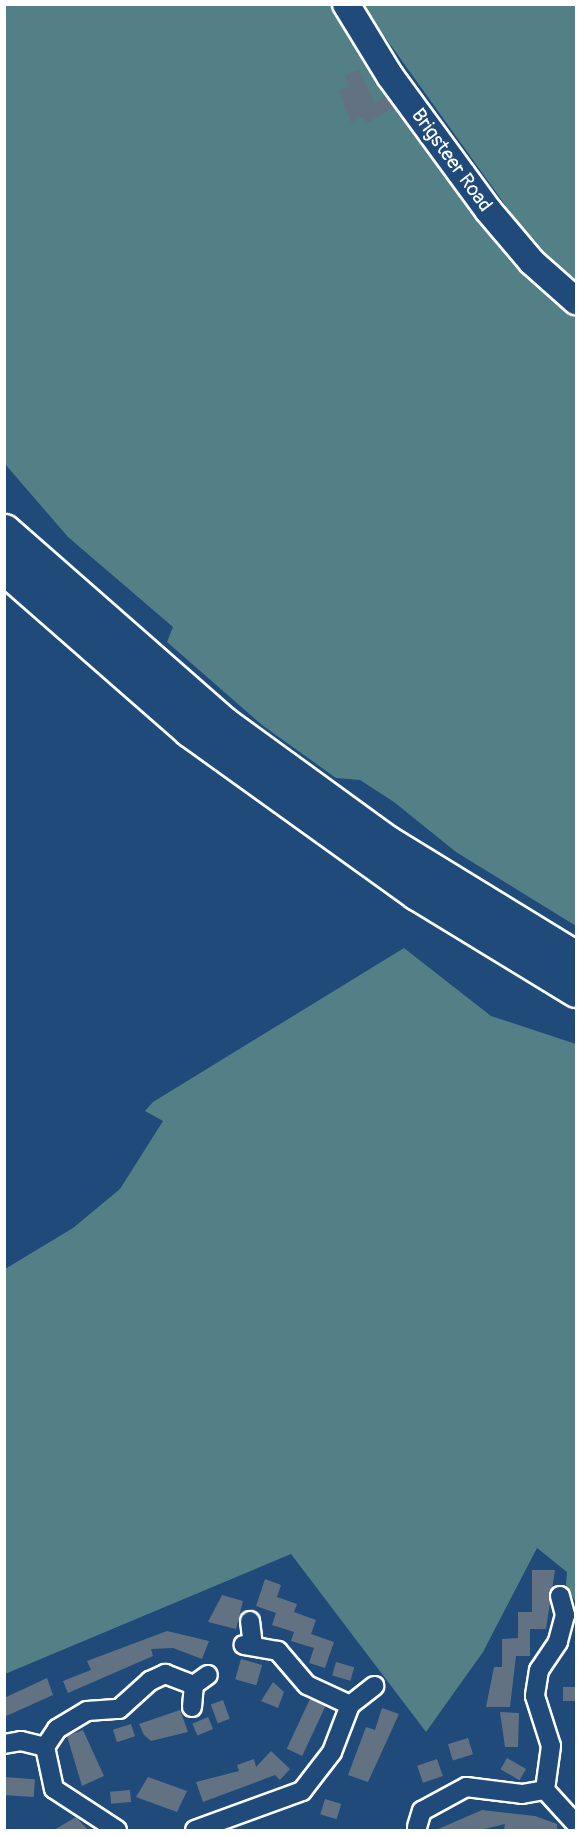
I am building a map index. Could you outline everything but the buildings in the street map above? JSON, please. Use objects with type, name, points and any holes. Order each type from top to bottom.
[{"type":"highway","points":[[4,531],[224,724],[388,843],[576,958]]},
{"type":"highway","points":[[4,567],[199,737],[417,893],[576,990]]},
{"type":"street","name":"Brigsteer Road","points":[[346,4],[381,63],[488,210],[532,262],[576,302]]},
{"type":"street","points":[[560,1596],[565,1615],[558,1642],[539,1670],[535,1696],[550,1746],[545,1790],[576,1824]]},
{"type":"street","points":[[250,1621],[248,1645],[278,1651],[307,1685],[351,1706]]},
{"type":"street","points":[[45,1747],[67,1723],[87,1711],[119,1709],[165,1674],[201,1680],[192,1707]]},
{"type":"street","points":[[195,1830],[302,1791],[332,1752],[351,1706],[374,1686]]},
{"type":"street","points":[[4,1744],[21,1741],[45,1747]]},
{"type":"street","points":[[45,1747],[54,1789],[117,1830]]},
{"type":"street","points":[[417,1827],[422,1811],[466,1787],[522,1794],[545,1790]]},
{"type":"green space","points":[[4,5],[336,5],[518,262],[576,318],[576,926],[456,852],[394,802],[360,780],[336,778],[262,725],[167,642],[173,627],[68,537],[5,464]]},
{"type":"green space","points":[[362,5],[576,5],[576,284],[536,248]]},
{"type":"green space","points":[[404,948],[491,1016],[576,1044],[576,1603],[566,1585],[567,1572],[537,1548],[483,1652],[426,1732],[291,1554],[5,1674],[5,1269],[73,1228],[120,1189],[163,1121],[145,1111],[153,1102]]}]
